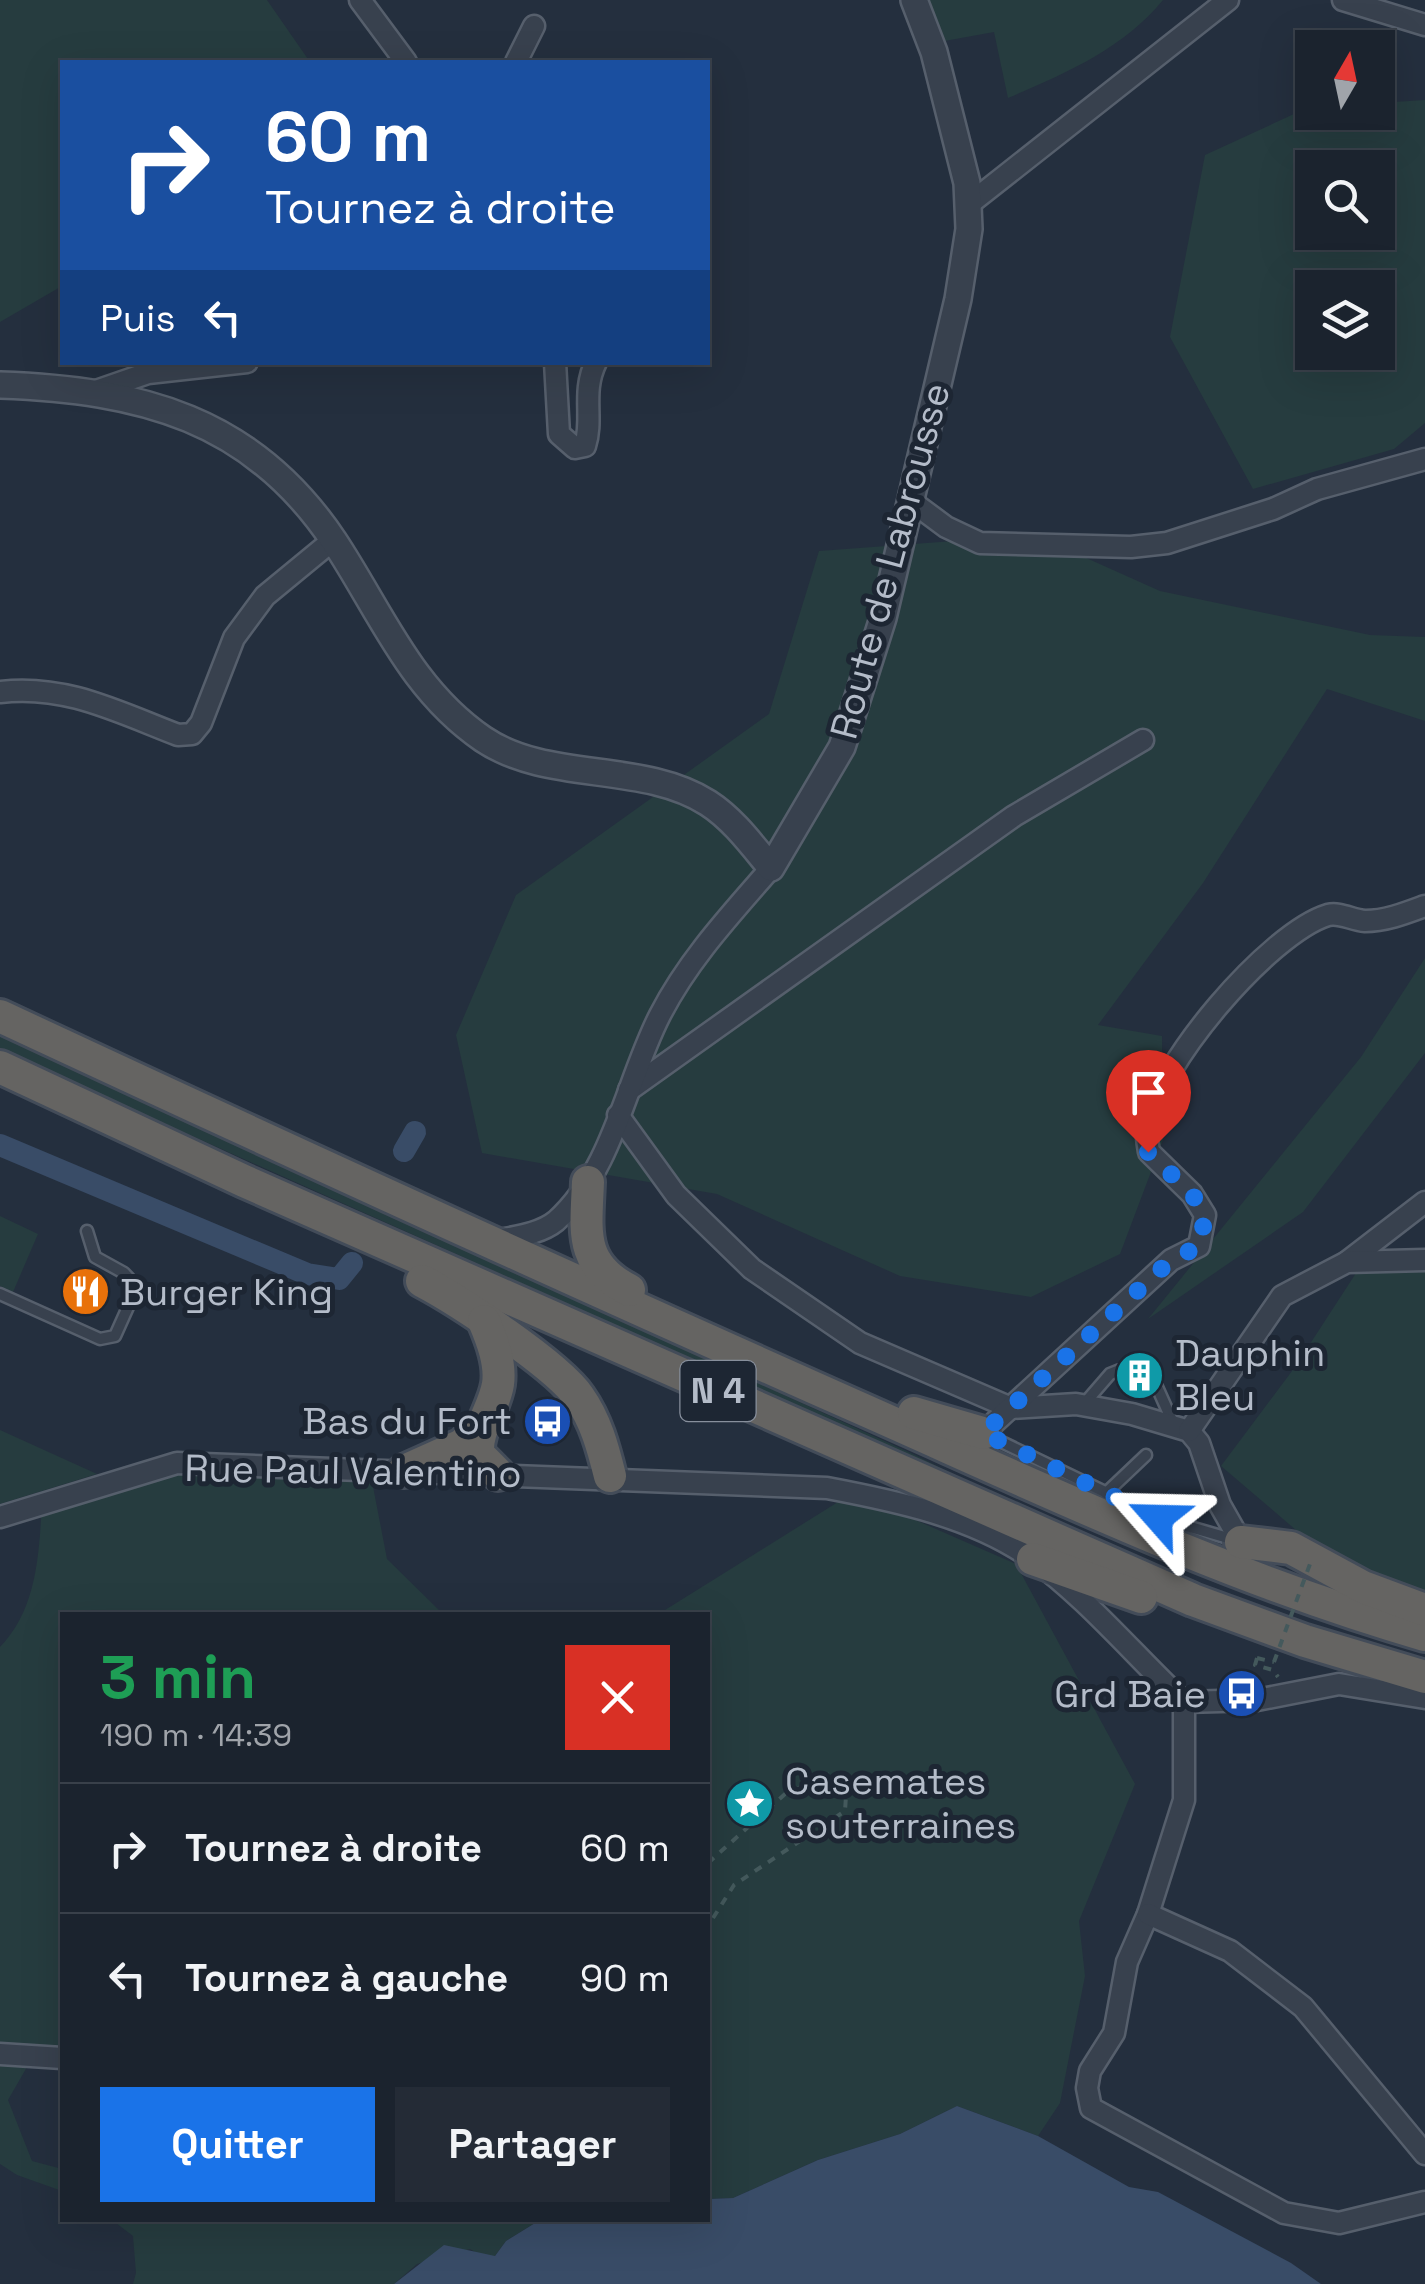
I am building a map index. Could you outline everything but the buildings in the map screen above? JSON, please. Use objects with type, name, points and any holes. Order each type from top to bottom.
[{"type":"highway","name":"N 4","points":[[0,1016],[686,1331],[1164,1543],[1322,1605],[1425,1634]]},
{"type":"highway","name":"N 4","points":[[0,1068],[244,1181],[1193,1600],[1304,1641],[1425,1677]]},
{"type":"highway","points":[[244,1181],[456,1299],[576,1393],[600,1436],[610,1476]]},
{"type":"highway","points":[[588,1182],[587,1242],[604,1276],[686,1331]]},
{"type":"highway","points":[[484,1321],[495,1348],[498,1383],[477,1440],[478,1454],[498,1474]]},
{"type":"highway","points":[[757,1363],[983,1433]]},
{"type":"highway","points":[[404,1472],[462,1445],[485,1424]]},
{"type":"highway","points":[[1241,1542],[1291,1548],[1363,1588],[1425,1610]]},
{"type":"highway","points":[[1032,1559],[1157,1602],[1193,1600]]},
{"type":"street","points":[[360,0],[405,60]]},
{"type":"street","name":"Route de Labrousse","points":[[490,1242],[536,1231],[555,1222],[588,1182],[660,1014],[703,946],[771,868],[842,747],[882,618],[911,502],[958,299],[968,204],[934,52],[914,0]]},
{"type":"street","points":[[968,204],[1228,0]]},
{"type":"street","points":[[1343,0],[1425,25]]},
{"type":"street","points":[[517,60],[534,26]]},
{"type":"street","points":[[96,391],[148,374],[222,365]]},
{"type":"street","points":[[555,365],[558,434],[575,448],[585,446],[588,436],[588,378],[594,365]]},
{"type":"street","points":[[0,384],[96,391],[153,403],[226,435],[270,467],[333,540],[381,626],[414,674],[444,707],[486,741],[533,759],[678,788],[726,816],[771,868]]},
{"type":"street","points":[[911,502],[946,528],[980,543],[1131,548],[1168,543],[1273,509],[1317,489],[1425,459]]},
{"type":"street","points":[[0,692],[40,688],[77,696],[178,734],[192,734],[201,723],[234,638],[264,596],[333,540]]},
{"type":"street","points":[[629,1090],[1014,816],[1143,740]]},
{"type":"street","points":[[983,1433],[1171,1260],[1200,1246],[1205,1215],[1192,1194],[1148,1152],[1147,1129],[1160,1091],[1230,987],[1306,924],[1333,913],[1363,921],[1393,917],[1425,906]]},
{"type":"street","points":[[618,1115],[676,1196],[752,1269],[860,1343],[1011,1408],[1083,1406],[1182,1429],[1199,1443],[1220,1505],[1241,1542]]},
{"type":"street","points":[[1182,1429],[1282,1296],[1347,1262],[1425,1202]]},
{"type":"street","points":[[1347,1262],[1425,1260]]},
{"type":"street","name":"Rue Paul Valentino","points":[[0,1517],[177,1463],[610,1476],[828,1488],[894,1501],[944,1517],[1032,1559],[1184,1702]]},
{"type":"street","points":[[1425,1698],[1339,1684],[1257,1700],[1184,1702],[1184,1800],[1148,1914],[1127,1962],[1114,2032],[1090,2071],[1091,2108],[1284,2212],[1339,2223],[1425,2202]]},
{"type":"street","points":[[1148,1914],[1230,1951],[1303,2007],[1425,2154]]},
{"type":"street","points":[[0,2054],[60,2058]]},
{"type":"lane","points":[[0,1294],[100,1339],[115,1336],[138,1287],[124,1272],[94,1258],[87,1231]]},
{"type":"lane","points":[[1083,1406],[1110,1374],[1120,1370],[1157,1387],[1182,1429]]},
{"type":"lane","points":[[983,1433],[1158,1518],[1241,1542]]},
{"type":"lane","points":[[1106,1493],[1146,1454]]},
{"type":"path","points":[[1286,1692],[1273,1670],[1255,1665],[1256,1658],[1274,1662],[1310,1564]]},
{"type":"path","points":[[710,1861],[796,1787],[834,1772],[848,1780],[845,1811],[734,1885],[710,1923]]},
{"type":"green space","points":[[0,0],[267,0],[309,60],[60,60],[60,287],[0,322]]},
{"type":"green space","points":[[924,0],[1163,0],[1111,46],[1008,98],[994,32],[939,42]]},
{"type":"green space","points":[[1425,100],[1425,423],[1394,449],[1253,489],[1170,337],[1205,155],[1295,114],[1295,130],[1395,130],[1395,102]]},
{"type":"green space","points":[[1035,535],[1160,591],[1370,635],[1425,637],[1425,721],[1327,689],[1203,883],[1098,1025],[1162,1036],[1163,1140],[1120,1254],[1031,1297],[900,1276],[717,1194],[482,1153],[456,1035],[516,895],[769,714],[819,551]]},
{"type":"green space","points":[[1425,958],[1425,1053],[1303,1212],[1148,1319],[1361,1057]]},
{"type":"green space","points":[[0,1035],[915,1455],[995,1495],[0,1050]]},
{"type":"green space","points":[[0,1216],[38,1234],[13,1292],[0,1286]]},
{"type":"green space","points":[[1425,1263],[1425,1591],[1324,1554],[1221,1466],[1295,1367],[1358,1270]]},
{"type":"green space","points":[[0,1430],[97,1474],[0,1504]]},
{"type":"green space","points":[[370,1471],[387,1559],[441,1612],[60,1612],[60,2069],[27,2067],[8,2100],[32,2161],[60,2168],[60,2190],[17,2175],[0,2164],[0,1647],[22,1616],[29,1598],[42,1503],[138,1473]]},
{"type":"green space","points":[[838,1502],[897,1512],[1016,1564],[1135,1784],[1079,1921],[1085,1976],[1060,2103],[1038,2136],[957,2106],[900,2134],[818,2160],[733,2198],[710,2199],[710,1612],[662,1612]]},
{"type":"green space","points":[[115,2222],[537,2222],[506,2241],[495,2256],[483,2257],[470,2249],[417,2264],[394,2284],[133,2284],[133,2236]]},
{"type":"water","points":[[957,2106],[1038,2136],[1129,2187],[1158,2192],[1291,2263],[1321,2284],[394,2284],[444,2245],[495,2256],[506,2241],[537,2222],[710,2222],[710,2199],[733,2198],[818,2160],[900,2134]]},
{"type":"waterway","points":[[404,1151],[415,1132]]},
{"type":"waterway","points":[[0,1145],[307,1274],[339,1279],[352,1263]]},
{"type":"place","name":"Burger King","points":[[85,1292]]},
{"type":"place","name":"Dauphin Bleu","points":[[1140,1375]]},
{"type":"place","name":"Bas du Fort","points":[[547,1421]]},
{"type":"place","name":"Grd Baie","points":[[1241,1694]]},
{"type":"place","name":"Casemates souterraines","points":[[750,1803]]},
{"type":"route","points":[[1148,1152],[1158,1166],[1192,1194],[1205,1215],[1200,1246],[1171,1260],[983,1433],[1158,1518]]}]
